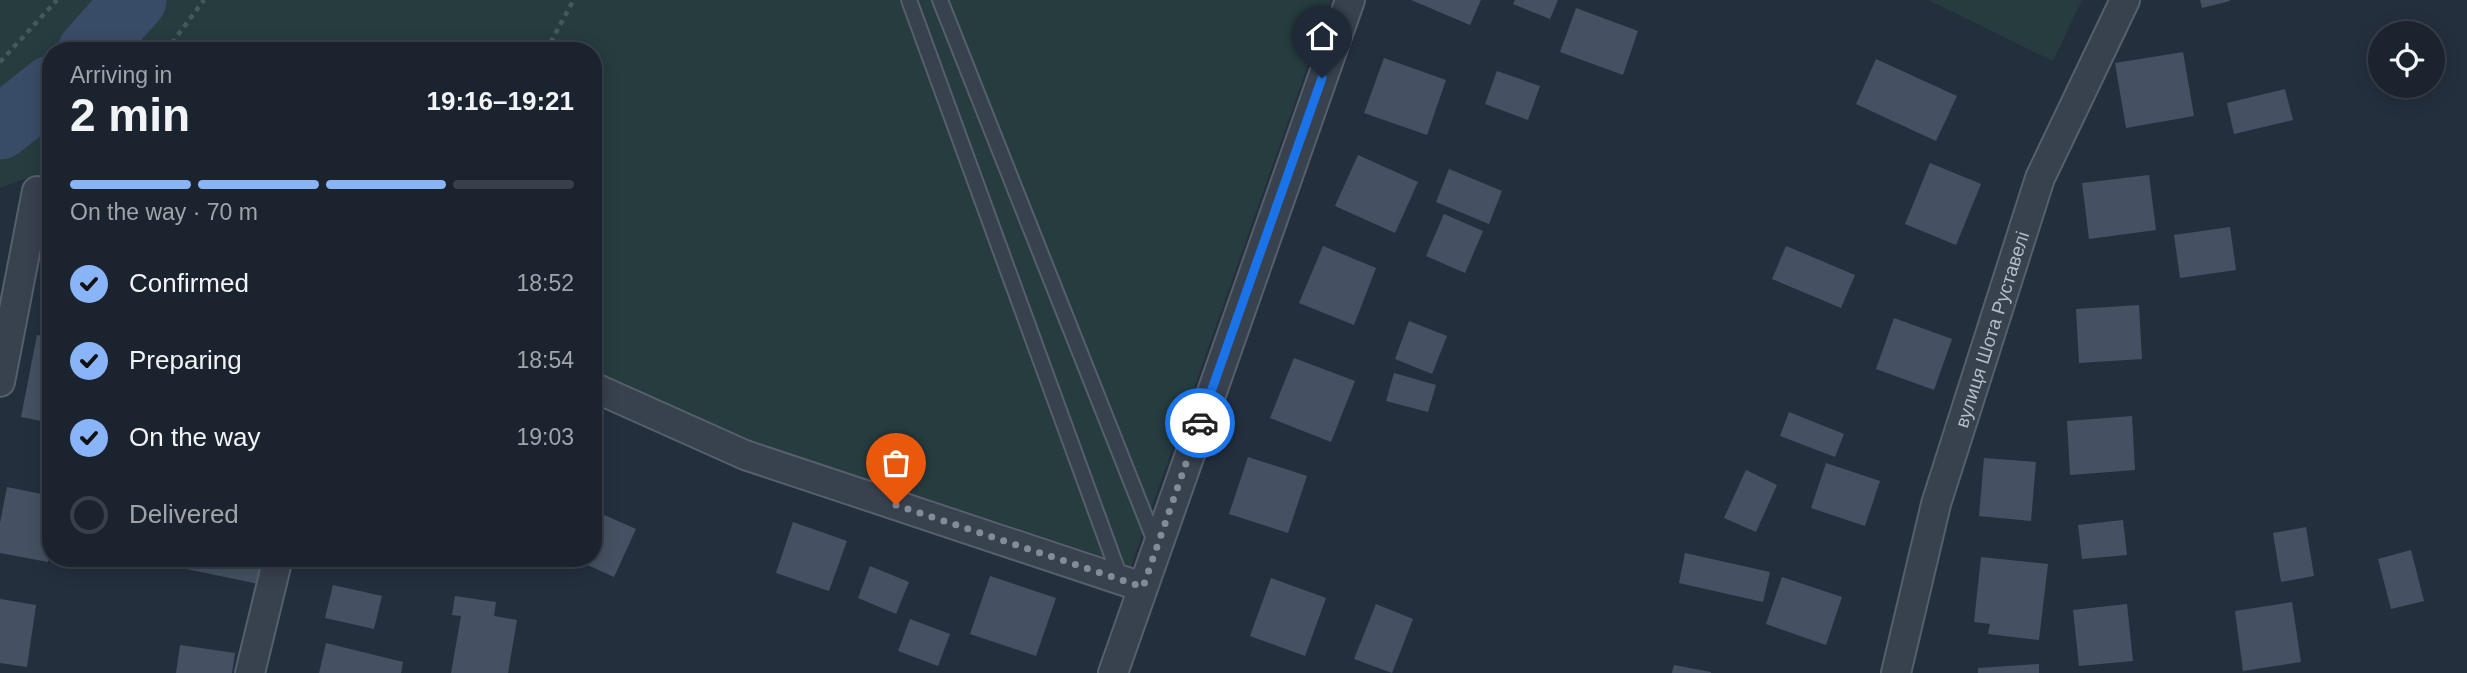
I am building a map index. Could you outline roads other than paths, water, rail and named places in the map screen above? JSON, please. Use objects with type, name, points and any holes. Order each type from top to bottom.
[{"type":"street","points":[[1113,673],[1132,583],[1157,546],[1350,0]]},
{"type":"street","name":"вулиця Шота Руставелі","points":[[1896,673],[1936,503],[2040,178],[2125,0]]},
{"type":"street","points":[[0,382],[42,204]]},
{"type":"street","points":[[602,391],[746,456],[1132,583]]},
{"type":"street","points":[[250,673],[276,567]]},
{"type":"lane","points":[[909,0],[1132,583]]},
{"type":"lane","points":[[940,0],[1157,546]]},
{"type":"waterway","points":[[97,42],[135,0]]},
{"type":"waterway","points":[[0,128],[42,94]]}]
